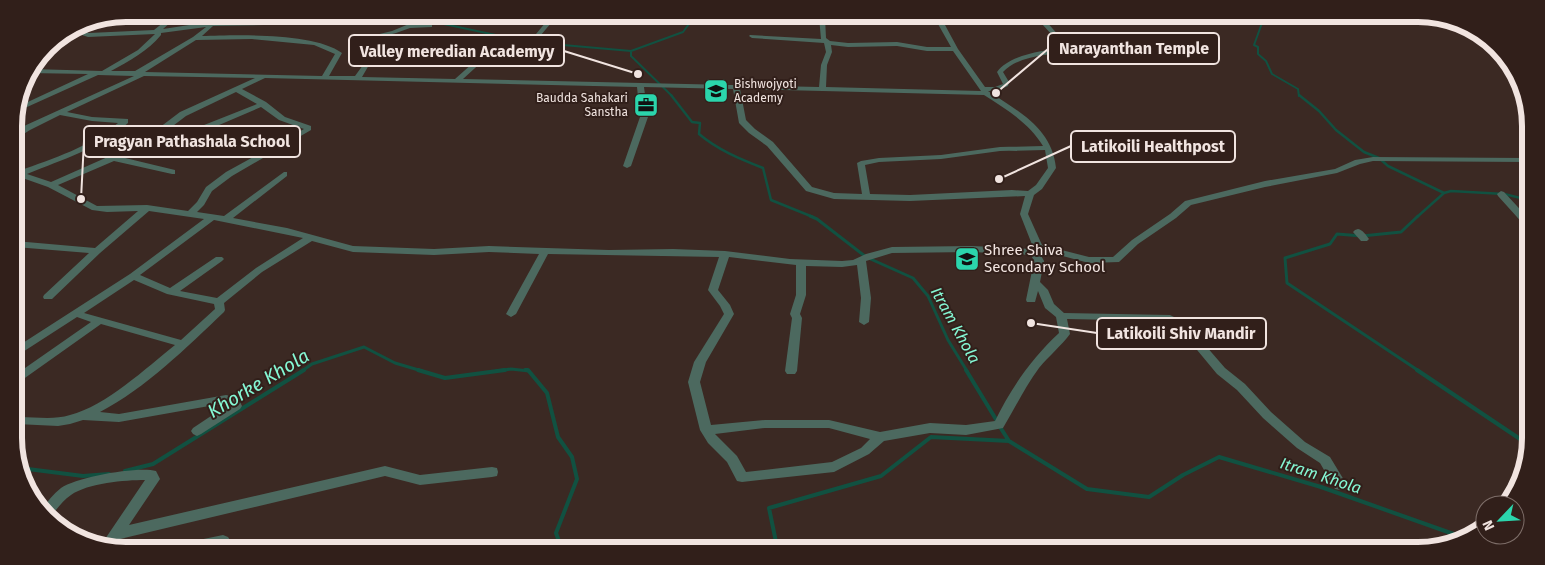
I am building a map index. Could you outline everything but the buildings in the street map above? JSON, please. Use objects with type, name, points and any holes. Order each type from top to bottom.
[{"type":"street","points":[[822,88],[824,66],[829,52],[823,22]]},
{"type":"street","points":[[939,22],[984,91],[1038,132],[1049,148],[1052,168],[1039,187],[1030,194],[1024,214],[1039,261],[1031,300]]},
{"type":"street","points":[[39,71],[324,78],[358,77],[640,86],[984,91],[1006,85],[1000,72],[1004,65],[1028,55],[1069,50],[1044,22]]},
{"type":"street","points":[[25,106],[125,61],[154,40],[158,35],[157,31],[166,23]]},
{"type":"street","points":[[80,33],[88,35],[126,34],[211,24],[264,23]]},
{"type":"street","points":[[458,80],[484,56],[517,53],[532,42],[548,23]]},
{"type":"street","points":[[23,131],[139,74],[195,38],[211,24]]},
{"type":"street","points":[[358,77],[366,65],[371,48],[365,39],[394,32],[409,26],[430,26]]},
{"type":"street","points":[[752,36],[826,42],[897,44],[927,49],[955,49]]},
{"type":"street","points":[[195,38],[252,37],[315,43],[339,53],[324,78]]},
{"type":"street","points":[[50,185],[113,158],[150,139],[194,108],[237,90],[264,76]]},
{"type":"street","points":[[626,166],[644,117],[640,86]]},
{"type":"street","points":[[736,87],[742,121],[770,144],[808,189],[834,196],[910,198],[1012,193],[1030,194]]},
{"type":"street","points":[[190,214],[201,203],[209,189],[229,174],[308,128],[289,122],[263,104],[237,90]]},
{"type":"street","points":[[202,129],[263,104]]},
{"type":"street","points":[[23,171],[90,146],[110,134],[125,121],[92,119],[60,113]]},
{"type":"street","points":[[866,196],[868,185],[862,175],[861,163],[879,160],[941,157],[1000,149],[1049,148]]},
{"type":"street","points":[[113,158],[172,172]]},
{"type":"street","points":[[23,175],[50,185],[95,208],[147,208],[226,219],[312,237],[353,249],[434,252],[489,249],[610,253],[673,252],[725,254],[801,262],[850,264],[865,257],[902,250],[1036,249],[1089,260],[1116,260],[1136,242],[1174,216],[1188,203],[1265,184],[1337,171],[1358,162],[1373,159],[1522,160]]},
{"type":"street","points":[[226,219],[284,174]]},
{"type":"street","points":[[1500,194],[1522,216]]},
{"type":"street","points":[[48,297],[97,250],[147,208]]},
{"type":"street","points":[[22,348],[133,276],[212,217]]},
{"type":"street","points":[[219,302],[259,270],[312,237]]},
{"type":"street","points":[[23,245],[97,250]]},
{"type":"street","points":[[511,314],[545,251]]},
{"type":"street","points":[[725,254],[713,290],[725,305],[729,314],[700,362],[694,382],[706,430],[712,440],[732,459],[742,476],[834,467],[865,451],[880,437]]},
{"type":"street","points":[[864,322],[866,298],[865,257]]},
{"type":"street","points":[[171,292],[219,259]]},
{"type":"street","points":[[791,371],[797,318],[795,314],[801,294],[801,262]]},
{"type":"street","points":[[133,276],[171,292],[219,302]]},
{"type":"street","points":[[706,430],[765,424],[829,424],[880,437],[930,428],[966,430],[999,424],[1017,388],[1052,345],[1065,334],[1061,316],[1049,306],[1043,290],[1034,282]]},
{"type":"street","points":[[22,421],[68,420],[84,416],[98,409],[183,344],[214,317],[220,310],[219,302]]},
{"type":"street","points":[[74,313],[99,322],[144,331],[183,344]]},
{"type":"street","points":[[1061,316],[1170,318],[1182,325],[1221,371],[1241,386],[1267,415],[1301,445],[1324,460],[1340,485]]},
{"type":"street","points":[[22,376],[99,322]]},
{"type":"street","points":[[84,416],[120,418],[226,399],[234,401],[236,406],[196,431]]},
{"type":"street","points":[[111,540],[386,471],[420,480],[492,472]]},
{"type":"street","points":[[50,509],[57,498],[84,482],[139,474],[152,475],[152,479],[111,540]]},
{"type":"waterway","points":[[1266,22],[1262,23],[1254,45],[1258,47],[1258,54],[1266,61],[1272,74],[1298,89],[1299,96]]},
{"type":"waterway","name":"Itram Khola","points":[[439,23],[529,42],[631,51]]},
{"type":"waterway","points":[[631,51],[683,32],[690,23]]},
{"type":"waterway","name":"Itram Khola","points":[[631,51],[631,56],[671,95]]},
{"type":"waterway","name":"Itram Khola","points":[[671,95],[692,122],[700,123],[699,134],[706,140],[738,158],[763,168],[771,200],[813,217]]},
{"type":"waterway","points":[[1299,95],[1319,111],[1336,130],[1364,152],[1379,158],[1388,166],[1444,193]]},
{"type":"waterway","name":"Itram Khola","points":[[1444,193],[1451,191],[1504,194],[1522,198]]},
{"type":"waterway","name":"Itram Khola","points":[[1417,217],[1444,193]]},
{"type":"waterway","name":"Itram Khola","points":[[810,216],[817,219],[866,257],[913,278],[928,296],[948,340],[967,371]]},
{"type":"waterway","name":"Itram Khola","points":[[1418,216],[1401,232],[1362,236],[1337,234],[1330,244],[1285,258],[1287,283],[1419,371]]},
{"type":"waterway","name":"Khorke Khola","points":[[302,371],[312,364],[364,347],[395,363],[422,371]]},
{"type":"waterway","name":"Khorke Khola","points":[[496,371],[511,369],[529,371]]},
{"type":"waterway","name":"Khorke Khola","points":[[125,471],[153,464],[304,370]]},
{"type":"waterway","name":"Khorke Khola","points":[[418,370],[445,378],[505,370]]},
{"type":"waterway","name":"Khorke Khola","points":[[525,370],[529,371]]},
{"type":"waterway","name":"Itram Khola","points":[[966,370],[997,421]]},
{"type":"waterway","name":"Itram Khola","points":[[1417,370],[1522,440]]},
{"type":"waterway","name":"Khorke Khola","points":[[529,371],[547,393],[558,437],[572,457],[577,479],[556,533],[559,542]]},
{"type":"waterway","name":"Itram Khola","points":[[1000,427],[1009,441]]},
{"type":"waterway","name":"Khorke Khola","points":[[776,542],[769,508],[881,476],[931,437],[1009,441]]},
{"type":"waterway","name":"Itram Khola","points":[[1009,441],[1087,489],[1149,497],[1183,475],[1219,457],[1321,487],[1457,535]]},
{"type":"waterway","name":"Khorke Khola","points":[[27,469],[83,476],[109,474]]},
{"type":"place","name":"Valley meredian Academyy","points":[[638,74]]},
{"type":"place","name":"Bishwojyoti Academy","points":[[716,91]]},
{"type":"place","name":"Narayanthan Temple","points":[[996,93]]},
{"type":"place","name":"Baudda Sahakari Sanstha","points":[[646,105]]},
{"type":"place","name":"Latikoili Healthpost","points":[[999,179]]},
{"type":"place","name":"Pragyan Pathashala School","points":[[81,199]]},
{"type":"place","name":"Shree Shiva Secondary School","points":[[967,259]]},
{"type":"place","name":"Latikoili Shiv Mandir","points":[[1031,323]]}]
